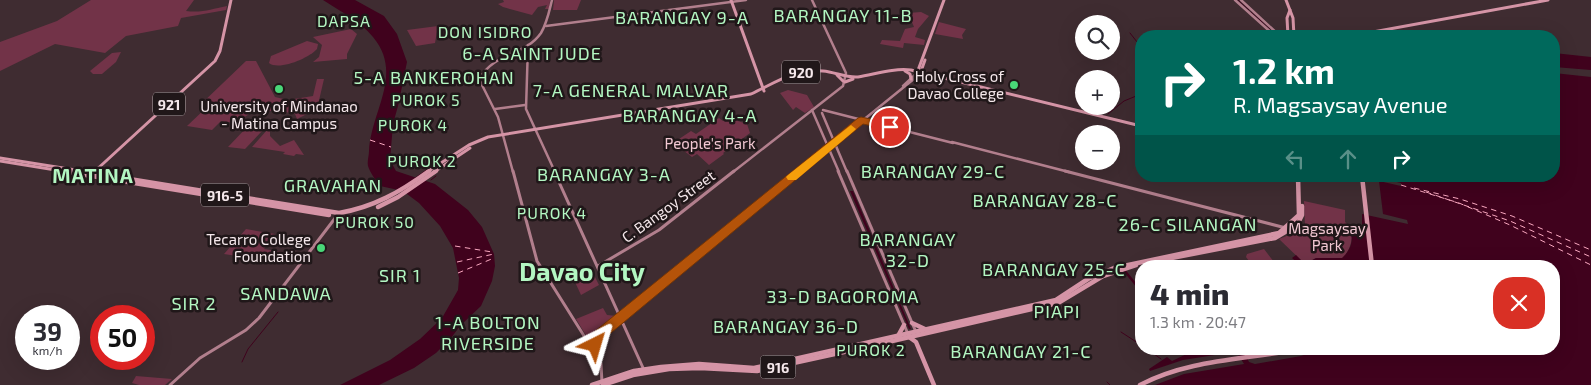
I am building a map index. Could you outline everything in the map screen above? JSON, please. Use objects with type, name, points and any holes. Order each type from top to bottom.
[{"type":"main road","name":"921","points":[[91,175],[216,61],[231,0]]},
{"type":"main road","points":[[552,0],[546,26],[539,37],[493,64],[480,77],[481,86],[495,109],[537,261],[586,339],[593,340],[830,149],[835,142],[863,118],[919,73],[944,0]]},
{"type":"main road","points":[[546,26],[746,0]]},
{"type":"main road","points":[[812,0],[845,76],[840,88],[815,114]]},
{"type":"main road","points":[[1235,0],[1268,30],[1273,29]]},
{"type":"main road","points":[[1241,0],[1273,29]]},
{"type":"main road","points":[[1286,0],[1291,30]]},
{"type":"main road","points":[[1502,10],[1548,0]]},
{"type":"main road","points":[[1392,30],[1552,0]]},
{"type":"main road","points":[[731,1],[763,90]]},
{"type":"main road","points":[[1391,30],[1397,29]]},
{"type":"main road","points":[[528,45],[526,105],[535,130],[622,317],[644,371]]},
{"type":"main road","name":"920","points":[[503,136],[742,97],[763,90],[776,80],[796,73],[819,71],[837,74]]},
{"type":"main road","points":[[837,74],[856,78],[896,71],[925,74],[1135,125]]},
{"type":"main road","points":[[896,71],[919,73]]},
{"type":"main road","points":[[905,71],[910,74],[911,79]]},
{"type":"main road","points":[[903,87],[919,73]]},
{"type":"main road","points":[[837,74],[856,78]]},
{"type":"main road","points":[[495,109],[526,105]]},
{"type":"main road","points":[[934,385],[916,342],[909,336],[904,325],[814,109],[863,118],[890,127],[1288,229]]},
{"type":"main road","name":"C. Bangoy Street","points":[[598,266],[654,234],[814,109]]},
{"type":"main road","points":[[821,109],[917,334],[916,342]]},
{"type":"main road","points":[[863,118],[890,127]]},
{"type":"main road","name":"916-5","points":[[0,160],[339,214],[372,209],[478,143],[503,136]]},
{"type":"main road","points":[[830,149],[837,147]]},
{"type":"main road","name":"916","points":[[1162,260],[1274,237],[1288,229],[1300,212],[1299,182]]},
{"type":"main road","points":[[1363,182],[1371,260]]},
{"type":"main road","points":[[845,184],[852,183]]},
{"type":"main road","points":[[170,385],[200,358],[242,332],[259,318],[339,214]]},
{"type":"main road","points":[[1276,226],[1279,233]]},
{"type":"main road","name":"916","points":[[1153,260],[1274,237],[1288,229]]},
{"type":"main road","name":"916","points":[[917,334],[926,330],[1056,300],[1088,279],[1122,266],[1135,264]]},
{"type":"main road","name":"916","points":[[644,371],[700,368],[757,371],[1058,304],[1093,281],[1135,266]]},
{"type":"main road","points":[[912,323],[926,330]]},
{"type":"main road","points":[[898,336],[904,325]]},
{"type":"main road","name":"916","points":[[592,385],[602,384],[644,371],[699,364],[754,368],[898,336],[909,336]]},
{"type":"main road","points":[[586,339],[582,343],[582,347],[586,350],[592,348],[595,344],[593,340]]},
{"type":"main road","points":[[592,348],[601,364],[602,384]]},
{"type":"main road","points":[[1140,385],[1159,375],[1181,368],[1266,355]]},
{"type":"green space","points":[[91,0],[194,0],[186,11],[207,10],[227,6],[226,10],[181,18],[178,26],[126,36],[105,53],[55,44],[0,71],[0,42],[57,21]]},
{"type":"green space","points":[[503,0],[550,1],[549,9],[545,9],[547,5],[538,7],[532,15],[498,4],[504,2]]},
{"type":"green space","points":[[554,0],[581,0],[577,10],[553,10]]},
{"type":"green space","points":[[921,12],[929,16],[918,29],[915,37],[925,40],[924,45],[904,43],[903,48],[880,44],[882,40],[900,41],[905,29],[914,27],[908,13]]},
{"type":"green space","points":[[939,22],[966,29],[962,35],[963,39],[935,34]]},
{"type":"green space","points":[[438,26],[435,43],[416,46],[407,30]]},
{"type":"green space","points":[[351,29],[357,34],[347,54],[347,59],[313,62],[319,57],[322,45],[313,37]]},
{"type":"green space","points":[[307,41],[318,44],[317,49],[308,56],[286,64],[274,65],[269,63],[271,56]]},
{"type":"green space","points":[[121,52],[116,62],[102,74],[93,74],[90,71],[112,53]]},
{"type":"green space","points":[[246,61],[256,61],[275,97],[288,100],[313,96],[317,79],[324,79],[317,109],[297,119],[293,113],[256,111],[234,123],[221,121],[212,130],[187,126],[207,107],[199,106]]},
{"type":"green space","points":[[788,90],[807,95],[814,107],[805,113],[796,107],[793,110],[780,93]]},
{"type":"green space","name":"People's Park","points":[[730,116],[739,118],[738,121],[747,124],[750,133],[709,165],[697,154],[692,157],[675,144],[676,141],[691,131],[696,134],[719,118],[723,121]]},
{"type":"green space","points":[[247,127],[263,130],[245,149],[228,147]]},
{"type":"green space","points":[[267,130],[270,131],[270,136],[280,146],[294,140],[304,155],[296,154],[294,156],[283,154],[285,152],[252,147]]},
{"type":"green space","name":"Magsaysay Park","points":[[1304,201],[1345,210],[1345,222],[1352,235],[1349,249],[1343,258],[1301,260],[1279,239],[1307,228],[1305,226]]},
{"type":"green space","points":[[246,229],[275,234],[264,249],[289,253],[281,263],[224,254]]},
{"type":"green space","points":[[1264,249],[1272,260],[1248,260],[1246,257],[1247,254]]},
{"type":"green space","points":[[594,275],[599,285],[581,295],[575,282]]},
{"type":"green space","points":[[603,308],[607,315],[617,316],[617,319],[594,337],[587,337],[576,319]]},
{"type":"green space","points":[[136,376],[172,379],[165,385],[139,385],[132,383]]},
{"type":"shaded area","points":[[323,0],[355,0],[384,16],[397,34],[407,62],[393,124],[390,160],[396,171],[435,184],[468,210],[482,227],[494,254],[495,266],[492,281],[481,306],[436,353],[414,368],[379,385],[340,385],[390,360],[420,339],[442,318],[458,290],[459,278],[453,248],[440,226],[419,203],[403,191],[380,186],[370,171],[368,162],[371,136],[386,79],[386,65],[382,51],[368,31]]},
{"type":"shaded area","points":[[1560,54],[1591,57],[1591,70],[1560,67]]},
{"type":"shaded area","points":[[1560,74],[1591,77],[1591,385],[1155,385],[1184,374],[1244,364],[1239,355],[1246,355],[1249,362],[1255,364],[1304,355],[1560,355],[1560,260],[1312,260],[1316,258],[1342,258],[1348,251],[1352,239],[1347,225],[1359,233],[1362,227],[1362,214],[1408,224],[1407,220],[1383,214],[1379,182],[1401,186],[1401,183],[1397,182],[1560,182]]},
{"type":"shaded area","points":[[850,191],[853,191],[911,329],[909,329]]},
{"type":"shaded area","points":[[1296,255],[1301,260],[1292,258]]},
{"type":"shaded area","points":[[1184,355],[1215,355],[1183,360],[1150,371],[1149,369],[1167,357],[1172,361]]},
{"type":"waterway","points":[[1238,0],[1249,10]]},
{"type":"waterway","points":[[1251,12],[1270,29]]},
{"type":"waterway","points":[[1130,33],[1135,39]]},
{"type":"waterway","points":[[1120,104],[1135,96]]},
{"type":"waterway","points":[[415,178],[435,164]]},
{"type":"waterway","points":[[431,180],[436,176]]},
{"type":"waterway","points":[[1124,270],[1135,284]]},
{"type":"waterway","points":[[242,362],[248,349],[278,312]]},
{"type":"waterway","points":[[1121,332],[1135,341]]},
{"type":"waterway","points":[[1155,355],[1161,359]]},
{"type":"waterway","points":[[1107,382],[1110,385]]},
{"type":"ferry route","points":[[370,140],[391,147]]},
{"type":"ferry route","points":[[1401,185],[1448,200]]},
{"type":"ferry route","points":[[1414,188],[1460,199],[1512,216],[1591,250]]},
{"type":"ferry route","points":[[1426,192],[1448,200]]},
{"type":"ferry route","points":[[1448,200],[1464,205]]},
{"type":"ferry route","points":[[1448,200],[1464,205]]},
{"type":"ferry route","points":[[1464,205],[1510,221],[1591,257]]},
{"type":"ferry route","points":[[1464,205],[1510,225],[1591,265]]},
{"type":"ferry route","points":[[455,246],[492,252]]},
{"type":"ferry route","points":[[457,262],[494,254]]},
{"type":"ferry route","points":[[458,273],[494,258]]},
{"type":"slow traffic","points":[[792,177],[851,129]]},
{"type":"place","name":"Holy Cross of Davao College","points":[[1014,85]]},
{"type":"place","name":"University of Mindanao - Matina Campus","points":[[279,89]]},
{"type":"place","name":"Tecarro College Foundation","points":[[321,248]]},
{"type":"district","name":"BARANGAY 11-B","points":[[843,15]]},
{"type":"district","name":"BARANGAY 9-A","points":[[682,17]]},
{"type":"district","name":"DAPSA","points":[[344,20]]},
{"type":"district","name":"DON ISIDRO","points":[[485,31]]},
{"type":"district","name":"6-A SAINT JUDE","points":[[532,53]]},
{"type":"district","name":"5-A BANKEROHAN","points":[[434,77]]},
{"type":"district","name":"7-A GENERAL MALVAR","points":[[631,90]]},
{"type":"district","name":"PUROK 5","points":[[426,99]]},
{"type":"district","name":"BARANGAY 4-A","points":[[690,115]]},
{"type":"district","name":"PUROK 4","points":[[413,124]]},
{"type":"district","name":"PUROK 2","points":[[422,160]]},
{"type":"district","name":"BARANGAY 29-C","points":[[933,171]]},
{"type":"district","name":"BARANGAY 3-A","points":[[604,174]]},
{"type":"district","name":"MATINA","points":[[93,175]]},
{"type":"district","name":"GRAVAHAN","points":[[333,185]]},
{"type":"district","name":"BARANGAY 28-C","points":[[1045,200]]},
{"type":"district","name":"PUROK 4","points":[[552,212]]},
{"type":"district","name":"PUROK 50","points":[[375,221]]},
{"type":"district","name":"26-C SILANGAN","points":[[1188,224]]},
{"type":"district","name":"BARANGAY 32-D","points":[[908,249]]},
{"type":"district","name":"BARANGAY 25-C","points":[[1054,269]]},
{"type":"district","name":"Davao City","points":[[582,271]]},
{"type":"district","name":"SIR 1","points":[[400,275]]},
{"type":"district","name":"SANDAWA","points":[[286,293]]},
{"type":"district","name":"33-D BAGOROMA","points":[[843,296]]},
{"type":"district","name":"SIR 2","points":[[194,303]]},
{"type":"district","name":"PIAPI","points":[[1057,311]]},
{"type":"district","name":"BARANGAY 36-D","points":[[786,326]]},
{"type":"district","name":"1-A BOLTON RIVERSIDE","points":[[488,332]]},
{"type":"district","name":"PUROK 2","points":[[871,349]]},
{"type":"district","name":"BARANGAY 21-C","points":[[1021,351]]},
{"type":"route","points":[[595,345],[593,340],[861,120],[890,127]]}]
